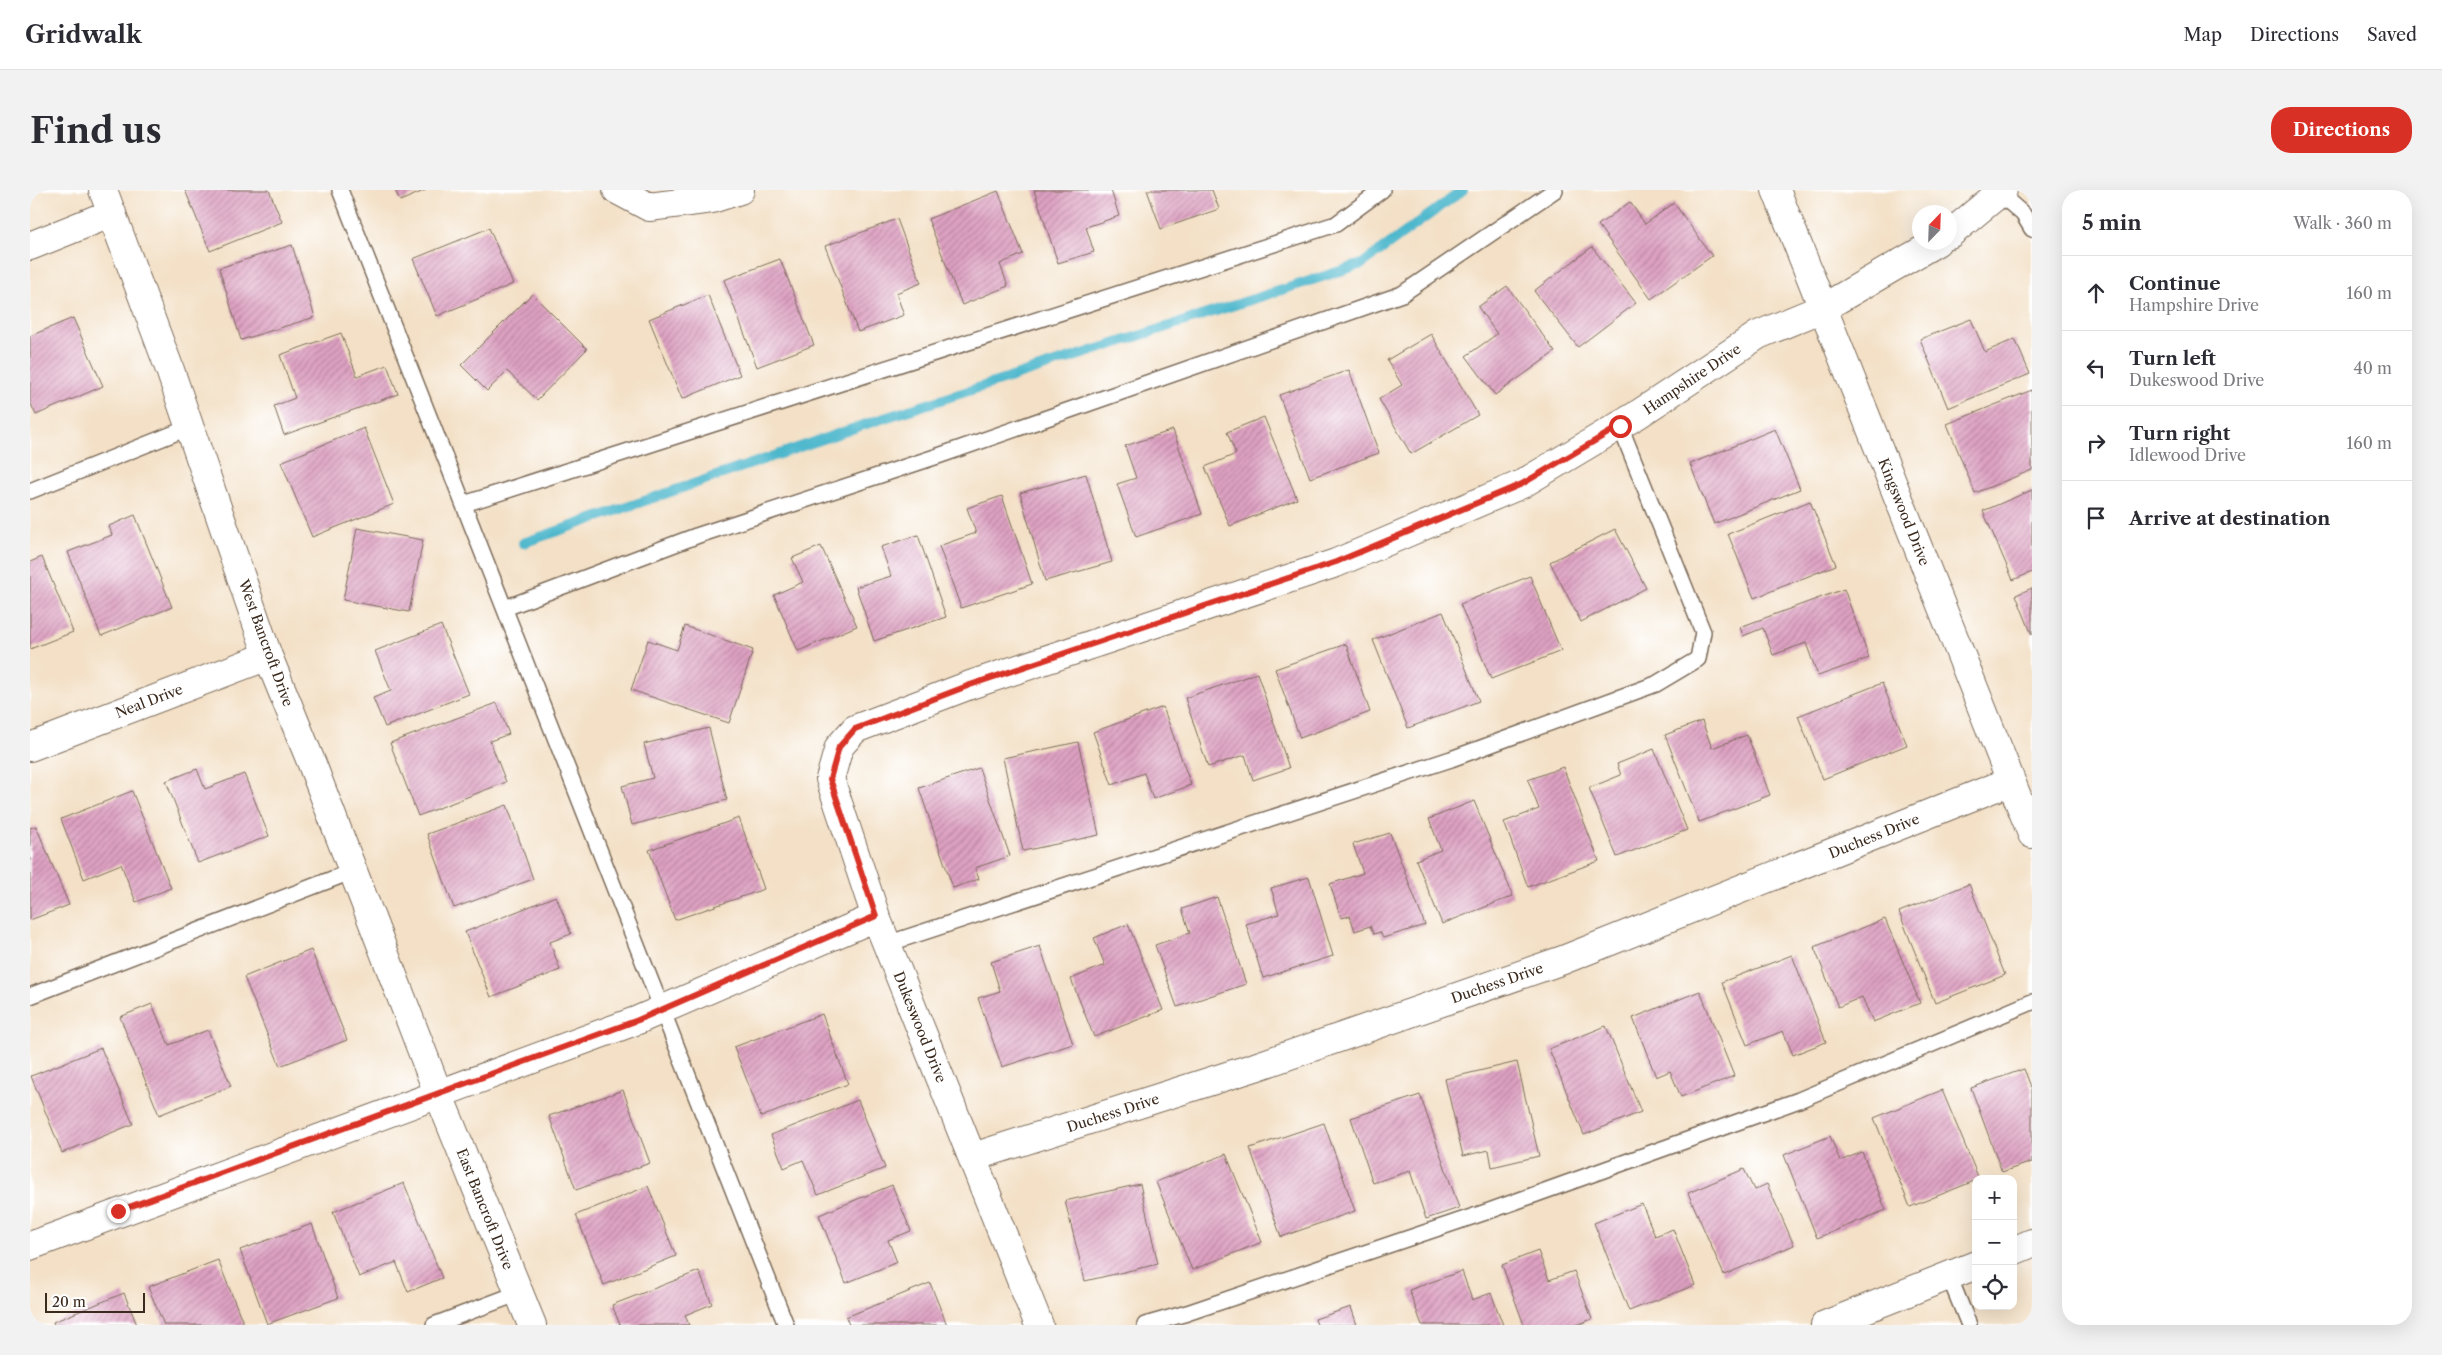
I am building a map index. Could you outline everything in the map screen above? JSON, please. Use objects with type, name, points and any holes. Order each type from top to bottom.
[{"type":"street","points":[[617,190],[649,207],[712,199],[740,190]]},
{"type":"street","name":"Kingswood Drive","points":[[1776,190],[2032,834]]},
{"type":"street","points":[[1957,228],[2002,192]]},
{"type":"street","points":[[30,246],[107,201]]},
{"type":"street","name":"West Bancroft Drive","points":[[107,201],[190,427],[268,656],[438,1094]]},
{"type":"street","name":"Hampshire Drive","points":[[855,729],[970,685],[1336,562],[1522,484],[1620,426],[1758,335],[1823,308],[1923,250]]},
{"type":"street","name":"Neal Drive","points":[[30,747],[268,656]]},
{"type":"street","name":"Dukeswood Drive","points":[[855,729],[839,747],[830,779],[876,916],[1039,1325]]},
{"type":"street","name":"Duchess Drive","points":[[973,1157],[1255,1067],[1563,960],[2011,781]]},
{"type":"street","points":[[30,1246],[663,1009],[876,916]]},
{"type":"street","name":"East Bancroft Drive","points":[[438,1094],[532,1325]]},
{"type":"street","points":[[2017,1249],[2032,1243]]},
{"type":"street","points":[[1825,1325],[1972,1267]]},
{"type":"lane","points":[[340,190],[786,1325]]},
{"type":"lane","points":[[464,504],[1336,224],[1382,190]]},
{"type":"lane","points":[[505,608],[696,536],[960,449],[1402,294],[1555,190]]},
{"type":"lane","points":[[2002,192],[2023,214],[2032,229]]},
{"type":"lane","points":[[887,944],[1451,758],[1656,684],[1698,659],[1703,632],[1620,426]]},
{"type":"lane","points":[[30,491],[190,427]]},
{"type":"lane","points":[[30,996],[353,871]]},
{"type":"lane","points":[[1146,1325],[1187,1313],[1489,1211],[1799,1100],[2032,1002]]},
{"type":"lane","points":[[1949,1276],[1969,1325]]},
{"type":"lane","points":[[434,1325],[519,1293]]},
{"type":"building","points":[[185,190],[269,190],[282,222],[210,251]]},
{"type":"building","points":[[395,190],[426,190],[400,201]]},
{"type":"building","points":[[1034,190],[1111,190],[1119,216],[1086,227],[1094,252],[1058,263]]},
{"type":"building","points":[[1147,190],[1212,190],[1219,209],[1161,229]]},
{"type":"building","points":[[998,191],[1023,254],[1000,264],[1008,286],[962,305],[928,219]]},
{"type":"building","points":[[1630,202],[1645,224],[1674,203],[1712,256],[1651,299],[1598,225]]},
{"type":"building","points":[[897,219],[921,283],[896,293],[904,315],[858,332],[825,246]]},
{"type":"building","points":[[489,228],[513,284],[437,316],[413,259]]},
{"type":"building","points":[[292,245],[315,317],[241,340],[219,268]]},
{"type":"building","points":[[1592,247],[1636,303],[1578,347],[1534,291]]},
{"type":"building","points":[[780,259],[814,345],[757,367],[724,280]]},
{"type":"building","points":[[1507,286],[1555,352],[1495,395],[1466,356],[1497,334],[1478,307]]},
{"type":"building","points":[[532,294],[587,349],[537,400],[507,371],[487,391],[461,365]]},
{"type":"building","points":[[708,295],[740,375],[682,399],[649,319]]},
{"type":"building","points":[[73,318],[103,386],[36,415],[30,402],[30,336]]},
{"type":"building","points":[[1971,319],[1985,352],[2015,339],[2030,374],[1948,408],[1920,339]]},
{"type":"building","points":[[341,333],[357,376],[387,365],[398,394],[284,435],[274,406],[295,398],[280,355]]},
{"type":"building","points":[[1431,334],[1478,415],[1411,454],[1379,399],[1402,385],[1387,360]]},
{"type":"building","points":[[1349,370],[1379,453],[1310,478],[1279,395]]},
{"type":"building","points":[[2032,390],[2032,470],[1975,493],[1947,424]]},
{"type":"building","points":[[1264,417],[1297,499],[1230,526],[1205,467],[1236,454],[1227,432]]},
{"type":"building","points":[[364,428],[394,504],[312,537],[281,462]]},
{"type":"building","points":[[1775,429],[1800,489],[1714,524],[1690,464]]},
{"type":"building","points":[[1173,430],[1202,514],[1136,537],[1117,484],[1136,478],[1125,446]]},
{"type":"building","points":[[1086,474],[1112,562],[1045,581],[1020,493]]},
{"type":"building","points":[[2032,490],[2032,572],[2013,580],[1983,511]]},
{"type":"building","points":[[1002,496],[1032,584],[961,608],[939,546],[976,533],[967,508]]},
{"type":"building","points":[[1810,501],[1836,565],[1754,598],[1728,534]]},
{"type":"building","points":[[135,515],[172,607],[101,636],[68,552],[112,535],[109,526]]},
{"type":"building","points":[[357,528],[423,540],[409,612],[343,600]]},
{"type":"building","points":[[1615,529],[1646,588],[1581,622],[1550,562]]},
{"type":"building","points":[[918,535],[946,617],[874,641],[856,587],[891,576],[881,547]]},
{"type":"building","points":[[821,546],[857,626],[798,651],[774,595],[803,582],[792,558]]},
{"type":"building","points":[[42,557],[73,632],[30,649],[30,562]]},
{"type":"building","points":[[1530,576],[1561,651],[1491,679],[1460,604]]},
{"type":"building","points":[[2032,588],[2032,635],[2016,595]]},
{"type":"building","points":[[1844,589],[1869,658],[1818,676],[1806,643],[1773,655],[1763,628],[1743,636],[1740,627]]},
{"type":"building","points":[[1443,612],[1479,701],[1408,728],[1373,640]]},
{"type":"building","points":[[441,625],[469,694],[385,727],[373,698],[391,691],[375,651]]},
{"type":"building","points":[[685,626],[753,650],[729,723],[631,690],[648,640],[677,650]]},
{"type":"building","points":[[1346,644],[1370,712],[1300,738],[1275,669]]},
{"type":"building","points":[[1257,673],[1289,768],[1253,780],[1245,755],[1208,767],[1185,698]]},
{"type":"building","points":[[1882,683],[1907,745],[1823,779],[1798,716]]},
{"type":"building","points":[[497,703],[509,734],[490,741],[506,782],[418,816],[390,743]]},
{"type":"building","points":[[1163,707],[1191,785],[1153,799],[1144,773],[1112,785],[1093,732]]},
{"type":"building","points":[[1702,721],[1712,748],[1747,735],[1770,795],[1699,822],[1665,735]]},
{"type":"building","points":[[709,728],[727,800],[632,825],[622,786],[653,778],[644,744]]},
{"type":"building","points":[[1078,742],[1099,835],[1023,851],[1003,758]]},
{"type":"building","points":[[1654,749],[1687,830],[1617,857],[1589,788],[1621,775],[1617,764]]},
{"type":"building","points":[[1563,767],[1599,861],[1528,887],[1504,822],[1539,809],[1528,780]]},
{"type":"building","points":[[979,768],[1010,856],[975,868],[979,879],[953,888],[919,788]]},
{"type":"building","points":[[197,769],[205,789],[244,774],[269,836],[198,863],[166,781]]},
{"type":"building","points":[[132,791],[171,888],[136,902],[121,864],[84,879],[61,819]]},
{"type":"building","points":[[1474,801],[1513,896],[1442,924],[1416,860],[1441,850],[1429,819]]},
{"type":"building","points":[[507,805],[533,879],[454,908],[427,834]]},
{"type":"building","points":[[739,818],[764,889],[675,920],[649,850]]},
{"type":"building","points":[[36,826],[69,905],[30,920],[30,828]]},
{"type":"building","points":[[1390,833],[1425,925],[1383,938],[1380,932],[1374,934],[1370,926],[1355,931],[1350,916],[1341,918],[1330,884],[1363,873],[1353,844]]},
{"type":"building","points":[[1309,877],[1333,956],[1263,978],[1246,924],[1279,914],[1271,888]]},
{"type":"building","points":[[1969,884],[2005,975],[1935,1003],[1899,912]]},
{"type":"building","points":[[556,896],[571,934],[550,942],[560,970],[491,997],[465,932]]},
{"type":"building","points":[[1217,897],[1246,984],[1177,1007],[1155,945],[1190,933],[1182,909]]},
{"type":"building","points":[[1885,919],[1920,1003],[1873,1022],[1862,997],[1838,1007],[1814,947]]},
{"type":"building","points":[[1128,924],[1163,1010],[1094,1037],[1071,979],[1105,965],[1094,938]]},
{"type":"building","points":[[1040,946],[1073,1044],[1002,1067],[978,998],[1000,991],[991,962]]},
{"type":"building","points":[[311,950],[347,1040],[280,1066],[244,977]]},
{"type":"building","points":[[1792,955],[1826,1042],[1793,1055],[1783,1031],[1747,1045],[1722,982]]},
{"type":"building","points":[[1700,991],[1734,1076],[1681,1097],[1670,1071],[1656,1077],[1633,1018]]},
{"type":"building","points":[[152,1004],[169,1045],[208,1030],[231,1086],[159,1115],[120,1017]]},
{"type":"building","points":[[822,1014],[848,1084],[761,1117],[734,1047]]},
{"type":"building","points":[[1606,1026],[1641,1112],[1584,1135],[1549,1049]]},
{"type":"building","points":[[101,1048],[133,1124],[62,1153],[31,1076]]},
{"type":"building","points":[[1517,1062],[1539,1156],[1492,1167],[1489,1150],[1463,1156],[1445,1079]]},
{"type":"building","points":[[2024,1069],[2032,1089],[2032,1162],[2002,1172],[1971,1088]]},
{"type":"building","points":[[623,1090],[650,1163],[576,1190],[549,1116]]},
{"type":"building","points":[[1942,1090],[1977,1175],[1972,1175],[1972,1182],[1910,1207],[1874,1118]]},
{"type":"building","points":[[1420,1095],[1459,1208],[1426,1219],[1410,1171],[1373,1183],[1351,1118]]},
{"type":"building","points":[[858,1100],[885,1168],[818,1195],[803,1160],[784,1168],[771,1135]]},
{"type":"building","points":[[1324,1123],[1355,1211],[1281,1237],[1250,1148]]},
{"type":"building","points":[[1830,1136],[1840,1161],[1862,1152],[1886,1210],[1817,1238],[1784,1155]]},
{"type":"building","points":[[1226,1154],[1262,1242],[1192,1270],[1156,1182]]},
{"type":"building","points":[[1744,1169],[1754,1190],[1767,1184],[1794,1245],[1724,1275],[1688,1193]]},
{"type":"building","points":[[404,1183],[442,1278],[408,1292],[396,1262],[359,1277],[333,1212]]},
{"type":"building","points":[[1140,1184],[1158,1264],[1085,1281],[1065,1201]]},
{"type":"building","points":[[892,1185],[911,1231],[888,1240],[897,1262],[846,1283],[819,1215]]},
{"type":"building","points":[[648,1186],[676,1256],[604,1285],[576,1215]]},
{"type":"building","points":[[1642,1204],[1655,1236],[1673,1229],[1695,1285],[1629,1311],[1594,1223]]},
{"type":"building","points":[[312,1224],[338,1298],[267,1324],[240,1250]]},
{"type":"building","points":[[1538,1251],[1549,1280],[1574,1271],[1592,1319],[1577,1325],[1524,1325],[1502,1265]]},
{"type":"building","points":[[218,1260],[244,1325],[164,1325],[148,1287]]},
{"type":"building","points":[[699,1271],[712,1304],[685,1315],[689,1325],[620,1325],[612,1305]]},
{"type":"building","points":[[1462,1271],[1472,1300],[1491,1293],[1503,1325],[1422,1325],[1409,1290]]},
{"type":"building","points":[[930,1283],[947,1325],[849,1325],[846,1317]]},
{"type":"building","points":[[124,1293],[137,1325],[54,1325],[53,1322]]},
{"type":"building","points":[[1351,1307],[1357,1325],[1317,1325],[1315,1319]]},
{"type":"waterway","points":[[523,543],[872,422],[1362,264],[1463,190]]},
{"type":"route","points":[[118,1211],[638,1020],[876,916],[830,779],[839,747],[855,729],[970,685],[1336,562],[1522,484],[1620,426]]}]
